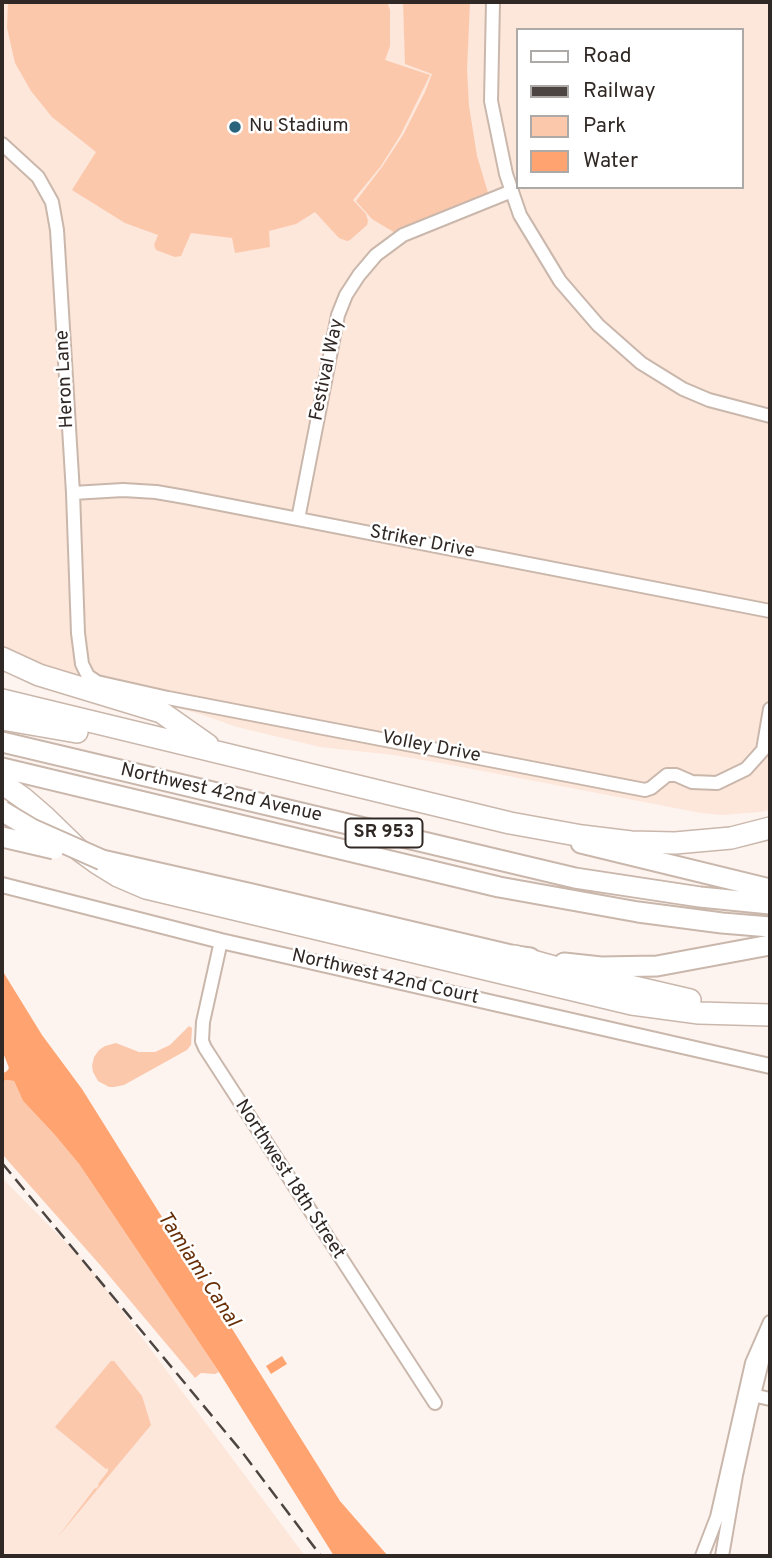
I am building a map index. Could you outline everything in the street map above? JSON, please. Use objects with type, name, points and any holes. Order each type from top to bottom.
[{"type":"highway","points":[[2,658],[39,675],[161,712],[218,753]]},
{"type":"highway","points":[[2,700],[770,889]]},
{"type":"highway","points":[[2,719],[104,736],[148,736]]},
{"type":"highway","name":"Northwest 42nd Avenue","points":[[2,742],[575,878],[770,904]]},
{"type":"highway","name":"Northwest 42nd Avenue","points":[[2,768],[499,887],[638,912],[770,927]]},
{"type":"highway","points":[[2,783],[30,804],[79,850],[118,876],[146,888],[632,1004],[699,1013],[770,1014]]},
{"type":"highway","points":[[2,811],[32,830],[102,860]]},
{"type":"highway","points":[[510,823],[599,839],[647,843],[731,838],[770,828]]},
{"type":"highway","points":[[2,837],[515,956],[678,997],[770,1014]]},
{"type":"highway","points":[[515,956],[601,967],[644,967],[669,965],[770,945]]},
{"type":"street","points":[[493,2],[491,101],[506,174],[520,215],[561,281],[598,326],[641,363],[709,401],[770,416]]},
{"type":"street","name":"Heron Lane","points":[[2,144],[38,177],[52,202],[58,243],[73,493],[78,633]]},
{"type":"street","name":"Festival Way","points":[[298,519],[338,315],[346,295],[359,275],[376,256],[403,235],[512,191]]},
{"type":"street","name":"Striker Drive","points":[[73,493],[123,490],[156,492],[770,611]]},
{"type":"street","name":"Volley Drive","points":[[78,633],[82,664],[88,676],[97,682],[645,790],[652,788],[667,775],[676,775],[692,782],[717,783],[747,769],[763,750],[770,709]]},
{"type":"street","name":"Northwest 42nd Court","points":[[2,884],[221,940],[770,1066]]},
{"type":"street","name":"Northwest 18th Street","points":[[221,940],[203,1021],[202,1041],[205,1048],[435,1403]]},
{"type":"street","points":[[759,1375],[758,1347],[770,1322]]},
{"type":"street","points":[[702,1556],[717,1517],[749,1394],[759,1375],[770,1341]]},
{"type":"street","points":[[749,1394],[770,1399]]},
{"type":"street","points":[[722,1556],[749,1394]]},
{"type":"shaded area","points":[[2,2],[770,2],[770,810],[722,815],[701,813],[441,763],[320,747],[237,727],[173,707],[136,704],[2,672]]},
{"type":"shaded area","points":[[2,1178],[87,1264],[305,1556],[2,1556]]},
{"type":"green space","name":"Nu Stadium","points":[[8,2],[387,2],[390,10],[390,46],[385,60],[430,75],[401,134],[381,166],[353,200],[366,214],[368,221],[350,240],[339,238],[315,212],[296,224],[269,231],[270,247],[235,253],[232,238],[191,233],[181,256],[175,257],[156,250],[154,245],[158,235],[125,223],[72,190],[96,152],[52,117],[31,91],[15,63],[7,28]]},
{"type":"green space","points":[[403,2],[470,2],[467,70],[469,106],[477,156],[489,196],[397,234],[372,219],[356,201],[403,135],[432,74],[405,64]]},
{"type":"green space","points":[[189,1026],[192,1028],[191,1045],[187,1050],[124,1085],[109,1087],[98,1081],[93,1072],[94,1057],[105,1046],[116,1043],[139,1052],[155,1052],[170,1045]]},
{"type":"green space","points":[[14,1081],[23,1101],[79,1164],[219,1372],[201,1373],[195,1378],[2,1154],[2,1082]]},
{"type":"green space","points":[[111,1361],[114,1361],[142,1396],[151,1425],[57,1538],[99,1485],[108,1468],[55,1427]]},
{"type":"water","points":[[2,970],[42,1035],[82,1089],[172,1233],[180,1228],[187,1238],[179,1244],[340,1501],[388,1556],[334,1556],[219,1372],[79,1164],[23,1101],[14,1081],[2,1082],[2,1074],[9,1068],[2,1050]]},
{"type":"water","points":[[282,1356],[287,1364],[271,1374],[266,1366]]},
{"type":"railway","points":[[2,1163],[242,1452],[321,1556]]},
{"type":"place","name":"Nu Stadium","points":[[235,127]]},
{"type":"water label","name":"Tamiami Canal","points":[[197,1270]]}]
